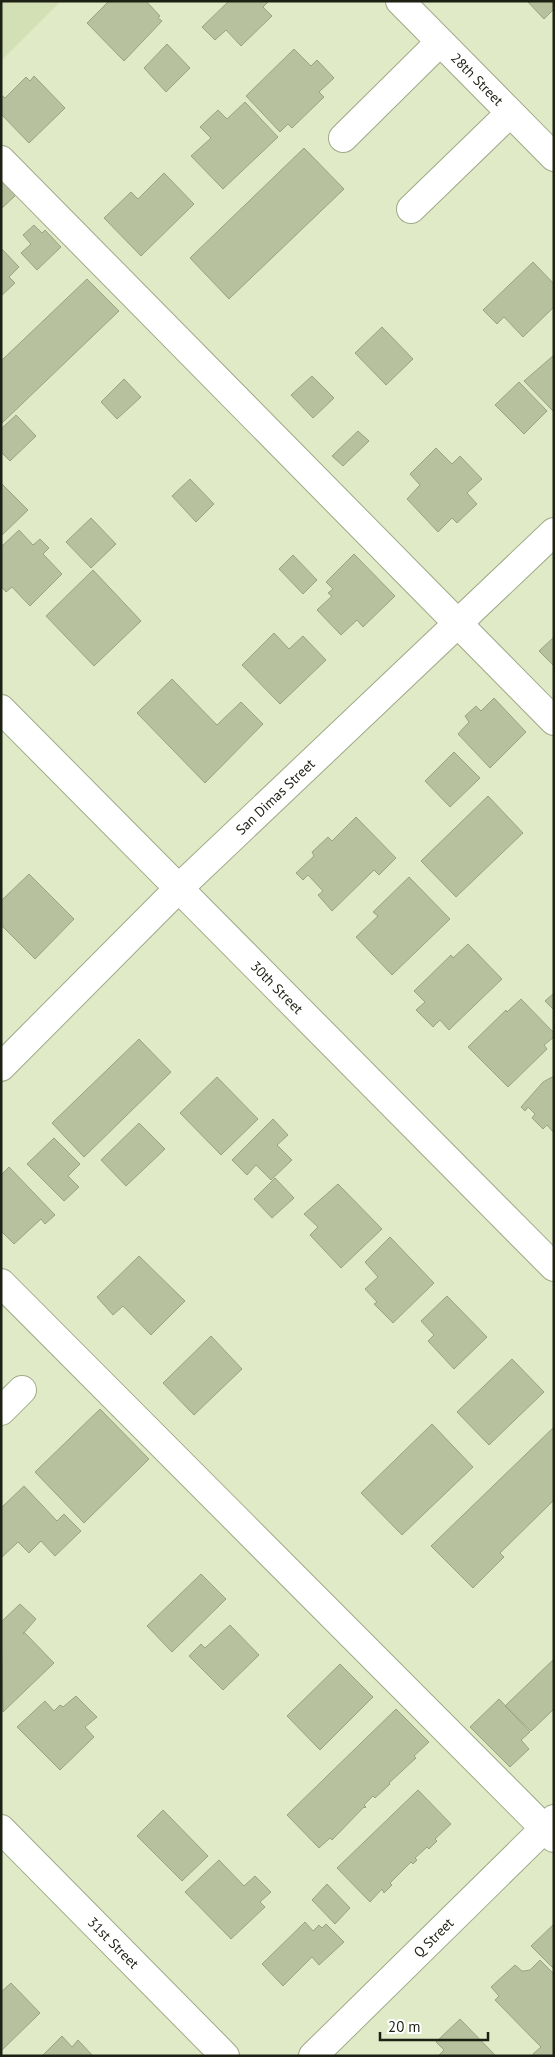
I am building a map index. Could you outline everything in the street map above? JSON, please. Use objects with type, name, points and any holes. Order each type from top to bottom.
[{"type":"street","name":"28th Street","points":[[400,1],[554,157]]},
{"type":"street","points":[[343,138],[440,42]]},
{"type":"street","points":[[411,208],[510,113]]},
{"type":"street","points":[[1,160],[554,721]]},
{"type":"street","name":"San Dimas Street","points":[[1,1067],[179,888],[554,532]]},
{"type":"street","name":"30th Street","points":[[1,709],[554,1267]]},
{"type":"street","points":[[1,1283],[551,1829]]},
{"type":"street","points":[[1,1411],[22,1390]]},
{"type":"street","name":"31st Street","points":[[1,1829],[225,2056]]},
{"type":"street","name":"Q Street","points":[[313,2056],[551,1829]]},
{"type":"shaded area","points":[[1,1],[61,1],[1,61]]},
{"type":"building","points":[[109,1],[146,1],[160,16],[158,18],[162,21],[124,61],[87,23]]},
{"type":"building","points":[[229,1],[269,1],[263,7],[272,16],[241,46],[226,30],[215,40],[202,27]]},
{"type":"building","points":[[527,1],[554,1],[554,9],[544,19]]},
{"type":"building","points":[[167,44],[190,68],[166,92],[144,68]]},
{"type":"building","points":[[294,49],[311,66],[317,60],[334,78],[319,92],[324,97],[292,128],[288,124],[280,132],[246,96]]},
{"type":"building","points":[[34,76],[65,108],[29,143],[1,114],[1,95],[5,98],[26,77],[30,81]]},
{"type":"building","points":[[245,102],[278,137],[223,189],[191,156],[211,138],[200,127],[218,110],[227,119]]},
{"type":"building","points":[[304,148],[344,189],[229,299],[190,258]]},
{"type":"building","points":[[164,173],[194,204],[141,256],[104,218],[131,192],[138,199]]},
{"type":"building","points":[[1,177],[17,194],[1,209]]},
{"type":"building","points":[[34,225],[42,233],[45,230],[61,247],[37,270],[21,253],[31,244],[23,235]]},
{"type":"building","points":[[1,248],[19,267],[9,277],[15,283],[1,296]]},
{"type":"building","points":[[533,262],[554,284],[554,307],[523,337],[504,317],[497,324],[483,310]]},
{"type":"building","points":[[87,279],[119,311],[1,424],[1,361]]},
{"type":"building","points":[[382,327],[413,359],[386,385],[355,353]]},
{"type":"building","points":[[554,355],[554,410],[553,411],[524,381]]},
{"type":"building","points":[[312,376],[334,398],[313,418],[291,395]]},
{"type":"building","points":[[124,379],[141,397],[117,419],[101,402]]},
{"type":"building","points":[[519,382],[547,411],[524,434],[495,405]]},
{"type":"building","points":[[16,415],[36,436],[10,461],[1,452],[1,429]]},
{"type":"building","points":[[358,431],[369,441],[343,466],[332,456]]},
{"type":"building","points":[[436,448],[452,464],[460,456],[482,479],[467,493],[477,504],[457,523],[452,518],[438,532],[407,499],[420,485],[410,474]]},
{"type":"building","points":[[190,479],[214,504],[196,522],[172,496]]},
{"type":"building","points":[[1,483],[28,510],[1,536]]},
{"type":"building","points":[[91,518],[116,544],[91,568],[66,542]]},
{"type":"building","points":[[19,530],[33,545],[40,539],[49,548],[43,554],[62,574],[30,606],[12,587],[6,592],[1,586],[1,547]]},
{"type":"building","points":[[354,554],[395,596],[363,627],[357,620],[341,635],[317,610],[332,596],[328,593],[333,589],[326,582]]},
{"type":"building","points":[[293,555],[317,580],[303,594],[279,569]]},
{"type":"building","points":[[93,570],[141,621],[94,666],[46,616]]},
{"type":"building","points":[[274,633],[289,649],[303,636],[326,660],[280,704],[242,665]]},
{"type":"building","points":[[554,637],[554,666],[539,651]]},
{"type":"building","points":[[172,679],[217,725],[241,702],[263,724],[205,783],[137,713]]},
{"type":"building","points":[[494,698],[526,732],[490,768],[458,734],[469,722],[465,716],[476,706],[481,711]]},
{"type":"building","points":[[454,752],[480,778],[450,807],[425,781]]},
{"type":"building","points":[[488,796],[523,833],[456,897],[421,861]]},
{"type":"building","points":[[356,817],[396,858],[379,875],[374,870],[332,911],[318,895],[323,891],[308,875],[303,880],[296,873],[314,856],[312,852],[328,837],[332,841]]},
{"type":"building","points":[[29,874],[74,919],[35,959],[1,925],[1,901]]},
{"type":"building","points":[[409,877],[450,919],[392,975],[356,937],[378,916],[373,912]]},
{"type":"building","points":[[468,944],[502,979],[449,1030],[440,1020],[433,1027],[416,1010],[425,1002],[414,991],[451,955],[453,958]]},
{"type":"building","points":[[554,993],[554,1010],[545,1001]]},
{"type":"building","points":[[521,999],[554,1033],[554,1037],[544,1045],[547,1049],[508,1087],[468,1047],[506,1010],[507,1012]]},
{"type":"building","points":[[139,1039],[171,1072],[84,1157],[52,1123]]},
{"type":"building","points":[[554,1076],[554,1133],[547,1125],[543,1129],[532,1118],[535,1114],[528,1107],[525,1111],[521,1107],[543,1082]]},
{"type":"building","points":[[217,1077],[258,1119],[221,1155],[180,1113]]},
{"type":"building","points":[[273,1119],[288,1135],[277,1145],[292,1160],[271,1180],[256,1165],[247,1175],[232,1160]]},
{"type":"building","points":[[139,1123],[165,1149],[126,1186],[101,1160]]},
{"type":"building","points":[[54,1138],[80,1164],[68,1176],[79,1187],[64,1201],[27,1164]]},
{"type":"building","points":[[9,1167],[55,1215],[45,1224],[41,1219],[14,1244],[1,1231],[1,1175]]},
{"type":"building","points":[[275,1178],[294,1198],[272,1218],[254,1199]]},
{"type":"building","points":[[338,1184],[382,1229],[341,1268],[310,1235],[318,1227],[304,1214]]},
{"type":"building","points":[[390,1237],[434,1283],[393,1323],[374,1304],[377,1302],[365,1289],[378,1277],[365,1262]]},
{"type":"building","points":[[139,1256],[185,1301],[151,1335],[123,1306],[113,1315],[97,1297]]},
{"type":"building","points":[[447,1296],[487,1337],[454,1369],[428,1341],[434,1335],[421,1321]]},
{"type":"building","points":[[211,1336],[242,1369],[194,1415],[163,1383]]},
{"type":"building","points":[[512,1359],[544,1392],[489,1445],[457,1412]]},
{"type":"building","points":[[100,1409],[149,1459],[84,1523],[35,1472]]},
{"type":"building","points":[[432,1424],[473,1467],[402,1535],[361,1493]]},
{"type":"building","points":[[554,1427],[554,1500],[500,1553],[504,1557],[473,1588],[431,1546]]},
{"type":"building","points":[[24,1486],[57,1521],[64,1514],[81,1531],[55,1556],[41,1541],[29,1553],[18,1542],[1,1558],[1,1508]]},
{"type":"building","points":[[201,1574],[226,1599],[172,1652],[147,1626]]},
{"type":"building","points":[[20,1604],[36,1619],[24,1632],[54,1663],[3,1712],[1,1622]]},
{"type":"building","points":[[230,1625],[259,1655],[223,1690],[189,1656],[201,1644],[205,1648]]},
{"type":"building","points":[[554,1659],[554,1709],[531,1731],[505,1706]]},
{"type":"building","points":[[340,1664],[373,1697],[320,1750],[287,1716]]},
{"type":"building","points":[[76,1696],[97,1717],[85,1727],[94,1737],[60,1770],[17,1727],[45,1701],[54,1711],[60,1705],[63,1707]]},
{"type":"building","points":[[499,1699],[530,1732],[521,1740],[529,1749],[510,1767],[470,1727]]},
{"type":"building","points":[[396,1709],[429,1742],[414,1756],[416,1758],[375,1798],[373,1796],[364,1805],[366,1807],[332,1840],[330,1838],[319,1848],[287,1815]]},
{"type":"building","points":[[418,1790],[451,1824],[435,1839],[437,1841],[429,1849],[427,1847],[415,1858],[417,1860],[413,1864],[411,1862],[390,1883],[392,1885],[384,1893],[382,1889],[370,1902],[337,1868]]},
{"type":"building","points":[[163,1810],[208,1856],[182,1881],[137,1836]]},
{"type":"building","points":[[219,1860],[244,1886],[255,1876],[271,1892],[260,1902],[265,1907],[231,1939],[185,1892]]},
{"type":"building","points":[[327,1884],[350,1908],[335,1924],[312,1900]]},
{"type":"building","points":[[305,1922],[313,1931],[319,1925],[322,1928],[326,1924],[344,1942],[319,1965],[312,1957],[283,1986],[262,1964]]},
{"type":"building","points":[[554,1924],[554,1969],[531,1946]]},
{"type":"building","points":[[540,1960],[554,1974],[554,2056],[535,2056],[533,2054],[541,2047],[495,2000],[499,1996],[491,1987],[515,1965],[522,1971],[530,1970]]},
{"type":"building","points":[[11,1983],[40,2013],[1,2051],[1,1992]]},
{"type":"building","points":[[460,2019],[496,2056],[438,2056],[444,2050],[436,2042]]},
{"type":"building","points":[[62,2036],[72,2047],[78,2040],[93,2056],[42,2056]]}]
